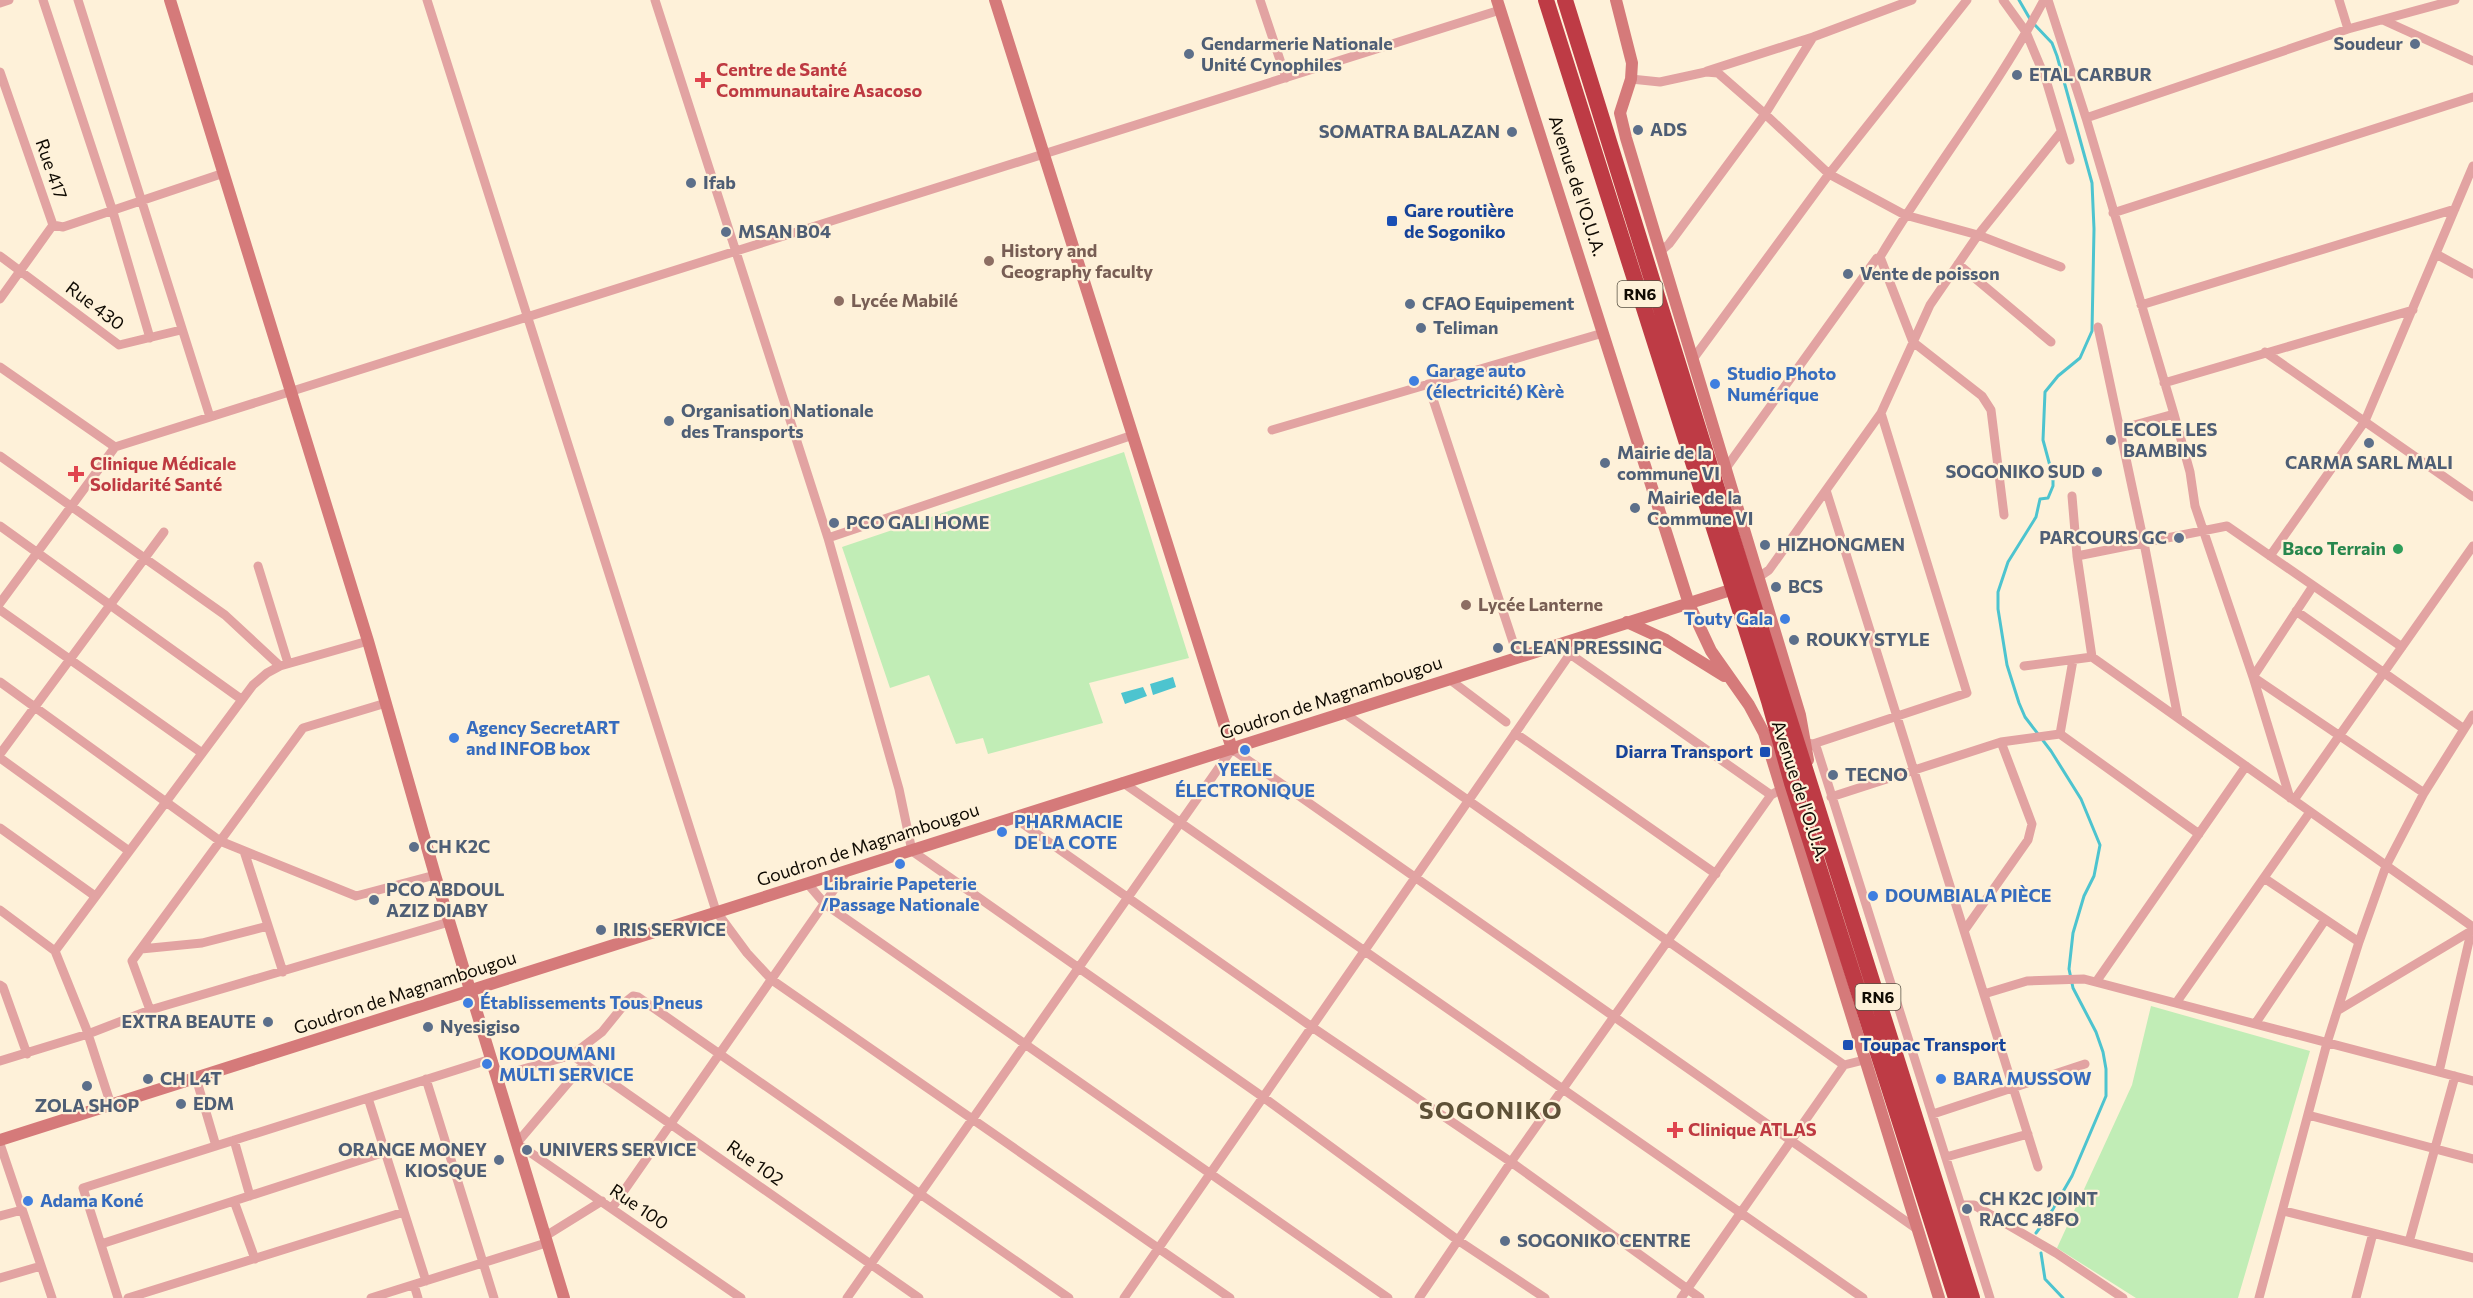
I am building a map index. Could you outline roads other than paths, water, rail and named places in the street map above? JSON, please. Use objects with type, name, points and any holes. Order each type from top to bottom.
[{"type":"highway","name":"Avenue de l'O.U.A.","points":[[1546,0],[1746,584],[1810,780],[1972,1298]]},
{"type":"highway","name":"Avenue de l'O.U.A.","points":[[1566,0],[1746,584],[1769,701],[1782,789],[1956,1298]]},
{"type":"street","points":[[0,3],[9,0]]},
{"type":"street","points":[[43,0],[113,212],[150,338]]},
{"type":"street","points":[[78,0],[210,417]]},
{"type":"street","points":[[170,0],[368,641],[435,875],[545,1240],[562,1294],[573,1298]]},
{"type":"street","points":[[427,0],[716,911],[747,953],[772,980],[1230,1298]]},
{"type":"street","points":[[655,0],[828,538],[899,789],[912,851],[1263,1097],[1459,1241],[1545,1298]]},
{"type":"street","points":[[995,0],[1232,749],[1917,1229]]},
{"type":"street","points":[[1260,0],[1286,78]]},
{"type":"street","name":"Avenue de l'O.U.A.","points":[[1616,0],[1632,63],[1631,79],[1620,113],[1726,468],[1746,584],[1810,743],[1817,749],[1990,1298]]},
{"type":"street","points":[[1631,79],[1660,82],[1706,72],[1813,37],[1912,0]]},
{"type":"street","points":[[1693,359],[1828,174],[1967,0]]},
{"type":"street","points":[[2003,0],[2026,32],[2046,80],[2060,133],[2070,160]]},
{"type":"street","points":[[2338,0],[2348,29]]},
{"type":"street","points":[[2086,118],[2348,29],[2385,21],[2440,2],[2455,0]]},
{"type":"street","points":[[1726,468],[1877,258],[1880,257],[1905,214],[2045,1]]},
{"type":"street","points":[[2045,1],[2086,118],[2112,213],[2174,414],[2203,530],[2292,799]]},
{"type":"street","points":[[0,603],[115,447],[1286,78],[1499,5]]},
{"type":"street","name":"Avenue de l'O.U.A.","points":[[1499,5],[1689,604],[1711,651],[1749,705],[1764,733],[1939,1298]]},
{"type":"street","points":[[2385,21],[2473,61]]},
{"type":"street","points":[[1660,252],[1669,244],[1765,114],[1813,37]]},
{"type":"street","name":"Rue 417","points":[[0,72],[53,225],[0,299]]},
{"type":"street","points":[[1706,72],[1718,74],[1765,114],[1828,174],[1905,214],[1978,235],[2061,267]]},
{"type":"street","points":[[2112,213],[2473,97]]},
{"type":"street","points":[[1746,584],[1769,570],[1881,413],[1930,305],[1978,235],[2060,133]]},
{"type":"street","points":[[2270,556],[2365,421],[2473,166]]},
{"type":"street","points":[[53,225],[63,227],[113,212],[224,173]]},
{"type":"street","points":[[2140,305],[2455,209]]},
{"type":"street","points":[[2436,254],[2473,274]]},
{"type":"street","name":"Rue 430","points":[[0,256],[120,345],[182,330]]},
{"type":"street","points":[[1880,257],[1913,342],[1982,396],[1991,410],[2004,515]]},
{"type":"street","points":[[1958,264],[2051,342]]},
{"type":"street","points":[[2164,383],[2413,310]]},
{"type":"street","points":[[2098,327],[2178,718]]},
{"type":"street","points":[[1272,430],[1603,333]]},
{"type":"street","points":[[2265,352],[2473,497]]},
{"type":"street","points":[[0,367],[115,447]]},
{"type":"street","points":[[1428,384],[1518,657]]},
{"type":"street","points":[[1810,780],[1810,743],[1967,693],[1881,413]]},
{"type":"street","points":[[2120,429],[2174,414]]},
{"type":"street","points":[[828,538],[1133,435]]},
{"type":"street","points":[[0,456],[143,560],[225,615],[284,665]]},
{"type":"street","points":[[1826,490],[2037,1167]]},
{"type":"street","points":[[2072,496],[2077,556],[2092,657]]},
{"type":"street","points":[[0,526],[241,699]]},
{"type":"street","points":[[2077,556],[2227,526],[2402,647]]},
{"type":"street","points":[[129,851],[0,756],[164,532]]},
{"type":"street","points":[[2292,799],[2340,735],[2473,546]]},
{"type":"street","points":[[258,566],[284,665]]},
{"type":"street","name":"Goudron de Magnambougou","points":[[0,1142],[716,911],[912,851],[1746,584]]},
{"type":"street","points":[[2253,677],[2313,586]]},
{"type":"street","points":[[0,610],[202,753]]},
{"type":"street","points":[[2296,611],[2464,729]]},
{"type":"street","points":[[1627,622],[1666,640],[1730,680]]},
{"type":"street","points":[[55,951],[241,699],[267,673],[284,665],[368,641]]},
{"type":"street","points":[[1419,1298],[1511,1162],[1716,874],[1782,789],[1570,654],[1567,641]]},
{"type":"street","points":[[1124,1298],[1570,654]]},
{"type":"street","points":[[2024,666],[2092,657],[2472,928]]},
{"type":"street","points":[[2060,734],[2073,660]]},
{"type":"street","points":[[2253,677],[2424,793]]},
{"type":"street","points":[[1449,679],[1506,722]]},
{"type":"street","points":[[0,682],[220,841],[356,896],[435,875]]},
{"type":"street","points":[[150,1010],[132,961],[303,728],[386,703]]},
{"type":"street","points":[[1344,713],[1844,1065]]},
{"type":"street","points":[[2259,1298],[2327,1043],[2386,866],[2424,793],[2473,715]]},
{"type":"street","points":[[1515,733],[1716,874]]},
{"type":"street","points":[[1831,796],[2001,742],[2060,734],[2199,834]]},
{"type":"street","points":[[1964,931],[2028,840],[2031,831],[2032,824],[2001,742]]},
{"type":"street","points":[[847,1298],[1232,749]]},
{"type":"street","points":[[2096,982],[2246,766]]},
{"type":"street","points":[[1122,782],[1863,1298]]},
{"type":"street","points":[[2176,1003],[2310,812]]},
{"type":"street","points":[[1013,817],[1312,1027],[1511,1162],[1700,1298]]},
{"type":"street","points":[[0,828],[96,896]]},
{"type":"street","points":[[244,851],[283,972]]},
{"type":"street","points":[[612,1208],[847,871]]},
{"type":"street","points":[[2264,878],[2359,942]]},
{"type":"street","points":[[807,883],[825,904],[1388,1298]]},
{"type":"street","points":[[0,910],[55,951],[88,1034],[111,1105]]},
{"type":"street","points":[[2255,1024],[2325,920]]},
{"type":"street","points":[[0,1061],[88,1034],[150,1010],[449,922]]},
{"type":"street","points":[[141,949],[202,943],[268,926]]},
{"type":"street","points":[[2337,1011],[2472,928]]},
{"type":"street","points":[[2439,1072],[2472,928]]},
{"type":"street","points":[[1984,994],[2026,981],[2084,979],[2473,1081]]},
{"type":"street","points":[[0,985],[3,987],[27,1054]]},
{"type":"street","points":[[496,1077],[572,1055],[602,1032],[628,1000],[633,996],[638,996],[1069,1298]]},
{"type":"street","name":"Rue 102","points":[[572,1055],[919,1298]]},
{"type":"street","points":[[118,1298],[83,1188],[491,1059]]},
{"type":"street","points":[[1681,1298],[1844,1065],[1864,1060]]},
{"type":"street","points":[[517,1144],[584,1064]]},
{"type":"street","points":[[1933,1114],[2085,1064]]},
{"type":"street","points":[[2409,1242],[2455,1076]]},
{"type":"street","points":[[196,1078],[216,1146]]},
{"type":"street","points":[[426,1079],[494,1298]]},
{"type":"street","points":[[368,1098],[426,1281]]},
{"type":"street","points":[[2308,1115],[2473,1159]]},
{"type":"street","points":[[1946,1157],[2028,1134]]},
{"type":"street","points":[[234,1140],[250,1196]]},
{"type":"street","points":[[0,1142],[52,1298]]},
{"type":"street","name":"Rue 100","points":[[517,1144],[741,1298]]},
{"type":"street","points":[[101,1244],[385,1152]]},
{"type":"street","points":[[234,1201],[255,1259]]},
{"type":"street","points":[[372,1298],[545,1240],[602,1201]]},
{"type":"street","points":[[1961,1205],[1974,1205],[2056,1253],[2123,1298]]},
{"type":"street","points":[[0,1216],[22,1210]]},
{"type":"street","points":[[2284,1211],[2473,1258]]},
{"type":"street","points":[[128,1298],[405,1212]]},
{"type":"street","points":[[2356,1298],[2373,1233]]},
{"type":"street","points":[[0,1278],[41,1266]]},
{"type":"street","points":[[414,1285],[418,1298]]},
{"type":"street","points":[[722,1298],[726,1287]]},
{"type":"water","points":[[1173,677],[1176,687],[1153,695],[1150,684]]},
{"type":"water","points":[[1143,687],[1147,696],[1125,704],[1121,693]]},
{"type":"waterway","points":[[2019,0],[2030,19]]},
{"type":"waterway","points":[[2034,24],[2052,43],[2057,56],[2092,183],[2094,229],[2092,331],[2080,358],[2058,376],[2045,392],[2043,440],[2053,477],[2053,486],[2048,498],[2040,499],[2036,517],[2008,562],[1998,592],[1998,609],[2007,665],[2025,717],[2051,751],[2081,799],[2100,845],[2094,876],[2084,896],[2073,933],[2069,969],[2073,988],[2096,1032],[2106,1069],[2106,1096],[2072,1176],[2036,1233]]},
{"type":"waterway","points":[[2041,1253],[2045,1279],[2063,1298]]},
{"type":"place","name":"Soudeur","points":[[2415,44]]},
{"type":"place","name":"Gendarmerie Nationale Unité Cynophiles","points":[[1189,54]]},
{"type":"place","name":"ETAL CARBUR","points":[[2017,75]]},
{"type":"place","name":"Centre de Santé Communautaire Asacoso","points":[[703,80]]},
{"type":"place","name":"ADS","points":[[1638,130]]},
{"type":"place","name":"SOMATRA BALAZAN","points":[[1512,132]]},
{"type":"place","name":"Ifab","points":[[691,183]]},
{"type":"place","name":"Gare routière de Sogoniko","points":[[1392,221]]},
{"type":"place","name":"MSAN B04","points":[[726,232]]},
{"type":"place","name":"History and Geography faculty","points":[[989,261]]},
{"type":"place","name":"Vente de poisson","points":[[1848,274]]},
{"type":"place","name":"Lycée Mabilé","points":[[839,301]]},
{"type":"place","name":"CFAO Equipement","points":[[1410,304]]},
{"type":"place","name":"Teliman","points":[[1421,328]]},
{"type":"place","name":"Garage auto (électricité) Kèrè","points":[[1414,381]]},
{"type":"place","name":"Studio Photo Numérique","points":[[1715,384]]},
{"type":"place","name":"Organisation Nationale des Transports","points":[[669,421]]},
{"type":"place","name":"ECOLE LES BAMBINS","points":[[2111,440]]},
{"type":"place","name":"CARMA SARL MALI","points":[[2369,443]]},
{"type":"place","name":"Mairie de la commune VI","points":[[1605,463]]},
{"type":"place","name":"SOGONIKO SUD","points":[[2097,472]]},
{"type":"place","name":"Clinique Médicale Solidarité Santé","points":[[76,474]]},
{"type":"place","name":"Mairie de la Commune VI","points":[[1635,508]]},
{"type":"place","name":"PCO GALI HOME","points":[[834,523]]},
{"type":"place","name":"PARCOURS GC","points":[[2179,538]]},
{"type":"place","name":"HIZHONGMEN","points":[[1765,545]]},
{"type":"place","name":"Baco Terrain","points":[[2398,549]]},
{"type":"place","name":"BCS","points":[[1776,587]]},
{"type":"place","name":"Lycée Lanterne","points":[[1466,605]]},
{"type":"place","name":"Touty Gala","points":[[1785,619]]},
{"type":"place","name":"ROUKY STYLE","points":[[1794,640]]},
{"type":"place","name":"CLEAN PRESSING","points":[[1498,648]]},
{"type":"place","name":"Agency SecretART and INFOB box","points":[[454,738]]},
{"type":"place","name":"YEELE ÉLECTRONIQUE","points":[[1245,750]]},
{"type":"place","name":"Diarra Transport","points":[[1765,752]]},
{"type":"place","name":"TECNO","points":[[1833,775]]},
{"type":"place","name":"PHARMACIE DE LA COTE","points":[[1002,832]]},
{"type":"place","name":"CH K2C","points":[[414,847]]},
{"type":"place","name":"Librairie Papeterie /Passage Nationale","points":[[900,864]]},
{"type":"place","name":"DOUMBIALA PIÈCE","points":[[1873,896]]},
{"type":"place","name":"PCO ABDOUL AZIZ DIABY","points":[[374,900]]},
{"type":"place","name":"IRIS SERVICE","points":[[601,930]]},
{"type":"place","name":"Établissements Tous Pneus","points":[[468,1003]]},
{"type":"place","name":"EXTRA BEAUTE","points":[[268,1022]]},
{"type":"place","name":"Nyesigiso","points":[[428,1027]]},
{"type":"place","name":"Toupac Transport","points":[[1848,1045]]},
{"type":"place","name":"KODOUMANI MULTI SERVICE","points":[[487,1064]]},
{"type":"place","name":"CH L4T","points":[[148,1079]]},
{"type":"place","name":"BARA MUSSOW","points":[[1941,1079]]},
{"type":"place","name":"ZOLA SHOP","points":[[87,1086]]},
{"type":"place","name":"EDM","points":[[181,1104]]},
{"type":"place","name":"Clinique ATLAS","points":[[1675,1130]]},
{"type":"place","name":"UNIVERS SERVICE","points":[[527,1150]]},
{"type":"place","name":"ORANGE MONEY KIOSQUE","points":[[499,1160]]},
{"type":"place","name":"Adama Koné","points":[[28,1201]]},
{"type":"place","name":"CH K2C JOINT RACC 48FO","points":[[1967,1209]]},
{"type":"place","name":"SOGONIKO CENTRE","points":[[1505,1241]]},
{"type":"district","name":"SOGONIKO","points":[[1491,1111]]}]
